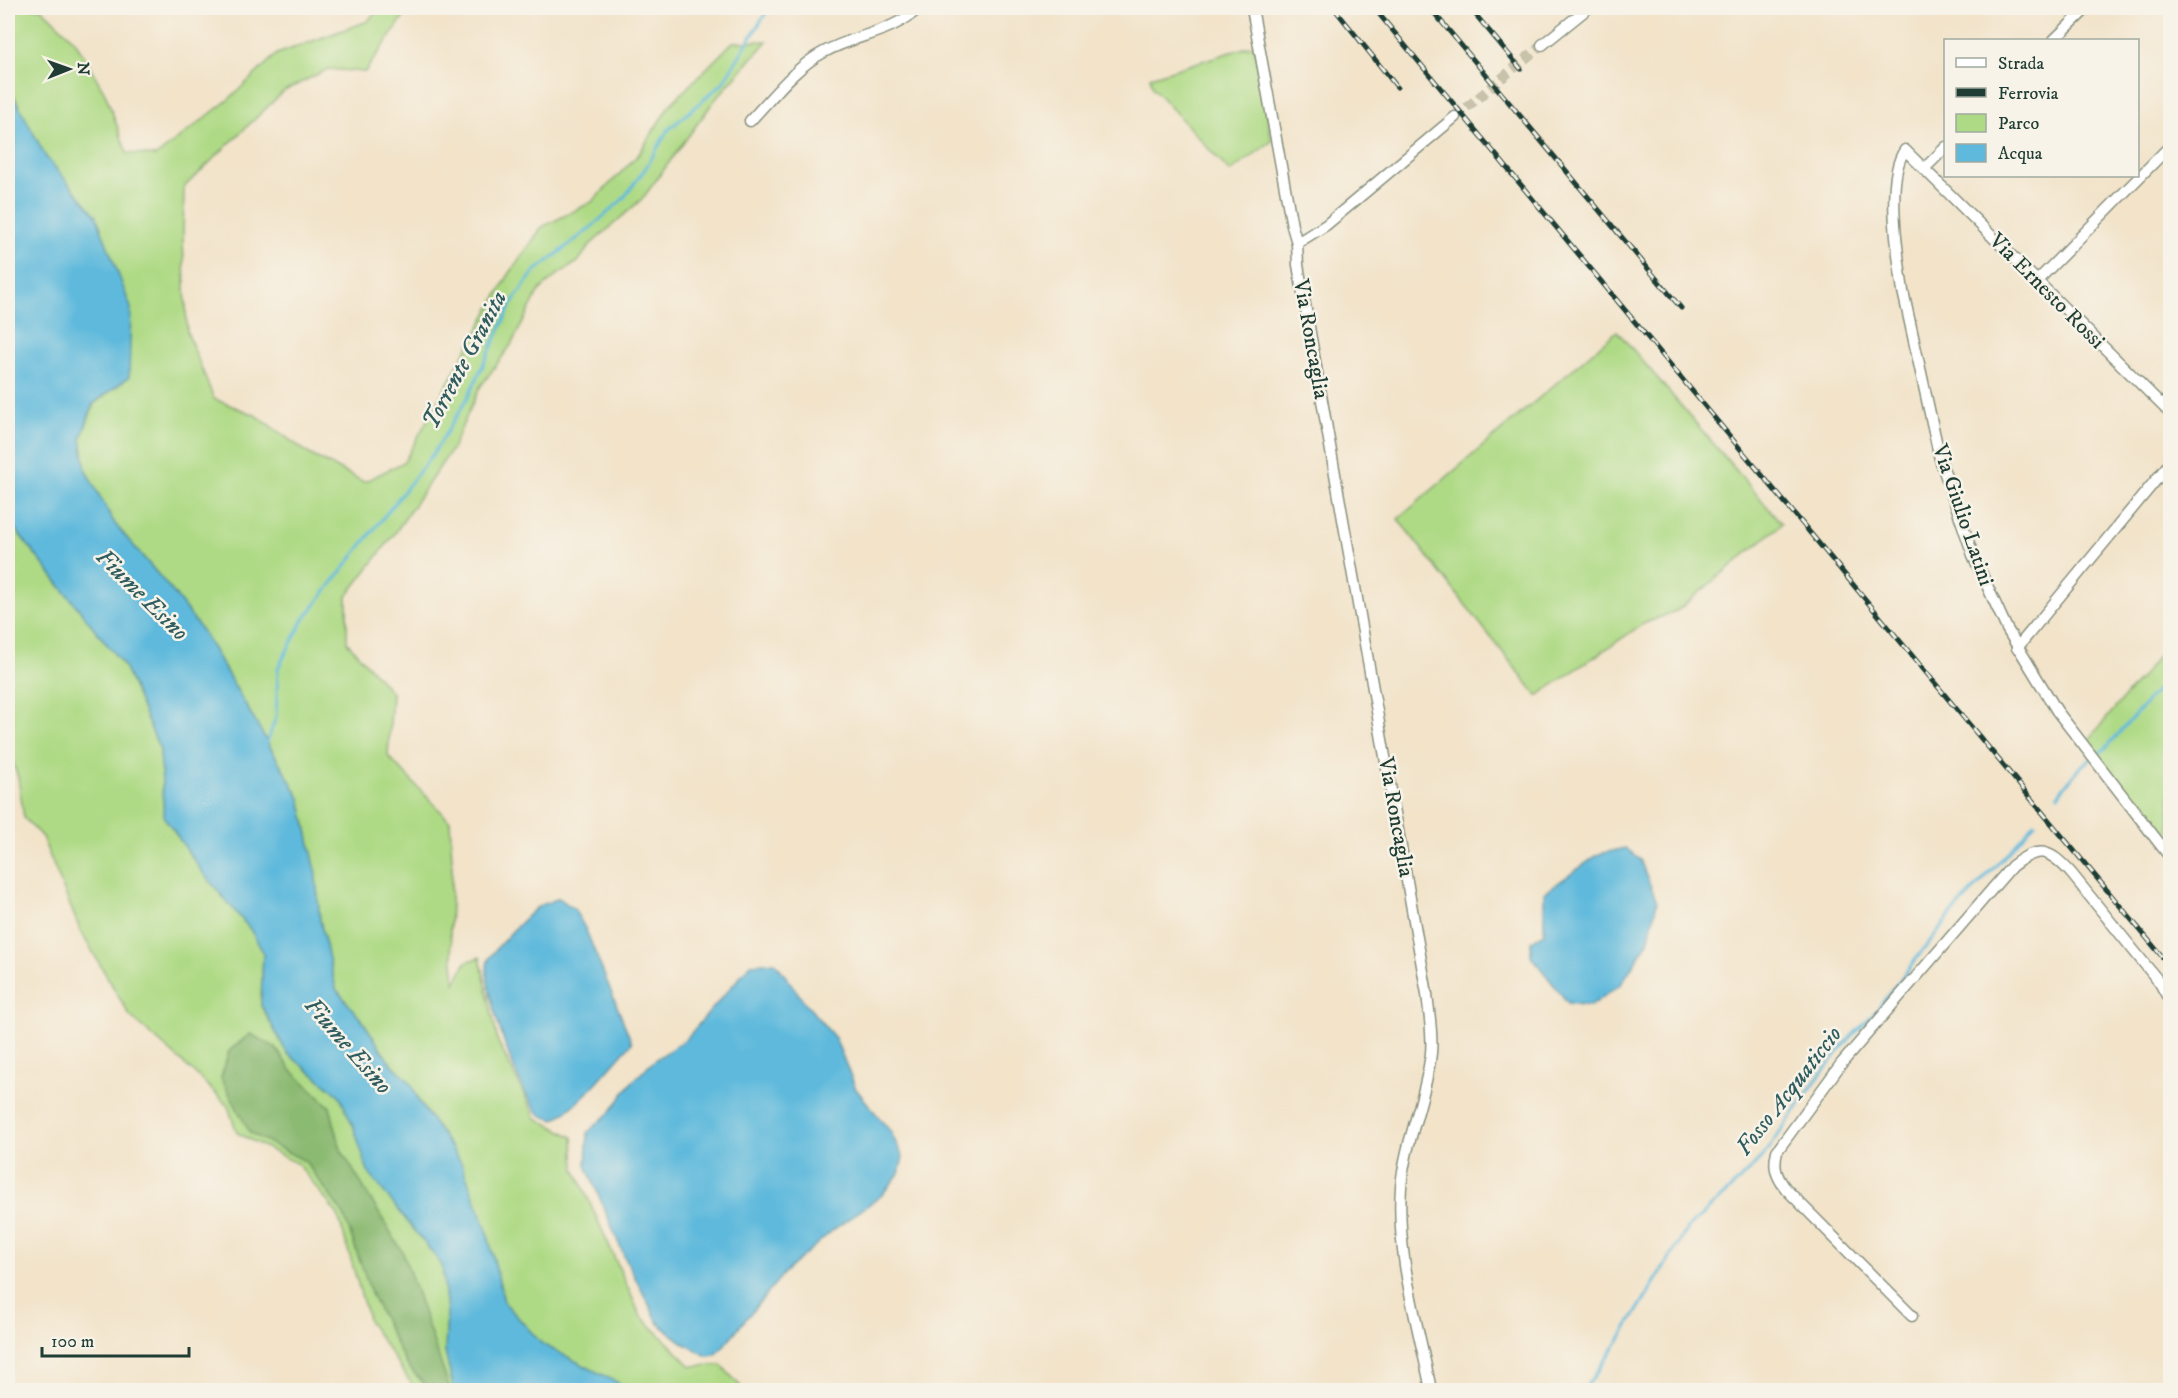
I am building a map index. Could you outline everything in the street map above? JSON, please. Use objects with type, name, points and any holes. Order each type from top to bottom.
[{"type":"street","points":[[750,121],[812,59],[843,43],[901,23],[919,8]]},
{"type":"street","name":"Via Roncaglia","points":[[1252,8],[1297,243],[1300,277],[1427,994],[1431,1050],[1408,1142],[1401,1188],[1400,1217],[1402,1254],[1431,1390]]},
{"type":"street","points":[[1542,45],[1588,8]]},
{"type":"street","points":[[2055,39],[2085,8]]},
{"type":"street","points":[[1297,243],[1326,225],[1455,117]]},
{"type":"street","points":[[2037,281],[2170,146]]},
{"type":"street","points":[[1924,169],[1944,149]]},
{"type":"street","name":"Via Giulio Latini","points":[[1924,169],[1905,150],[1896,168],[1895,214],[1903,291],[1940,459],[1973,555],[2017,648],[2057,711],[2170,857]]},
{"type":"street","name":"Via Ernesto Rossi","points":[[1924,169],[2170,413]]},
{"type":"street","points":[[2017,648],[2170,463]]},
{"type":"street","points":[[1912,1316],[1778,1179],[1774,1164],[1777,1151],[1841,1064],[2012,866],[2024,856],[2040,851],[2056,857],[2070,873],[2160,983],[2170,1000]]},
{"type":"green space","points":[[8,8],[41,8],[75,41],[105,93],[127,153],[156,156],[228,100],[277,54],[368,21],[379,8],[410,8],[365,72],[328,69],[284,91],[184,187],[183,240],[187,332],[214,399],[255,415],[311,455],[364,482],[404,462],[508,276],[542,227],[592,202],[639,154],[669,106],[733,42],[767,41],[714,101],[643,198],[590,245],[578,262],[557,275],[539,291],[511,345],[480,387],[452,449],[395,533],[347,596],[347,642],[392,693],[388,756],[450,821],[452,862],[450,933],[455,983],[466,962],[480,957],[498,1042],[536,1118],[573,1137],[575,1169],[640,1315],[691,1366],[721,1365],[744,1390],[632,1390],[542,1344],[504,1302],[487,1231],[461,1162],[420,1103],[410,1082],[388,1060],[364,1023],[336,989],[320,920],[315,867],[300,798],[203,632],[173,592],[115,524],[86,471],[81,439],[94,404],[129,377],[96,215],[46,157],[8,85]]},
{"type":"green space","points":[[1254,45],[1272,141],[1230,172],[1153,88],[1150,77]]},
{"type":"green space","points":[[1617,331],[1782,524],[1678,610],[1643,624],[1537,696],[1398,519]]},
{"type":"green space","points":[[8,520],[124,666],[160,750],[164,817],[203,873],[250,929],[263,952],[261,1006],[287,1053],[339,1095],[354,1128],[419,1234],[442,1265],[447,1312],[445,1352],[454,1390],[416,1390],[369,1322],[338,1215],[298,1164],[237,1133],[228,1106],[130,1016],[81,932],[42,837],[24,818],[18,777],[8,750]]},
{"type":"green space","points":[[2170,642],[2170,847],[2087,742]]},
{"type":"green space","points":[[250,1034],[275,1047],[291,1070],[330,1107],[341,1150],[403,1253],[450,1390],[430,1390],[406,1364],[372,1296],[344,1215],[305,1161],[250,1133],[221,1078],[229,1051]]},
{"type":"water","name":"Fiume Esino","points":[[8,85],[46,157],[96,215],[131,308],[129,377],[93,404],[81,439],[86,471],[115,524],[173,592],[203,632],[300,798],[315,867],[320,920],[336,989],[364,1023],[388,1060],[410,1082],[420,1103],[461,1162],[487,1231],[504,1302],[542,1344],[632,1390],[454,1390],[445,1352],[447,1312],[442,1265],[368,1172],[354,1128],[339,1095],[287,1053],[261,1005],[263,952],[250,929],[203,873],[164,817],[160,750],[124,666],[8,520]]},
{"type":"water","points":[[1626,848],[1640,860],[1657,902],[1648,942],[1621,984],[1590,1006],[1568,1003],[1531,956],[1531,942],[1544,933],[1544,893],[1599,854]]},
{"type":"water","points":[[559,898],[574,909],[586,930],[632,1043],[575,1104],[554,1120],[541,1115],[523,1088],[496,1016],[487,974],[490,957],[527,916],[543,904]]},
{"type":"water","points":[[775,962],[835,1038],[856,1089],[890,1131],[903,1157],[899,1174],[881,1196],[833,1230],[784,1273],[716,1355],[707,1356],[685,1344],[659,1324],[624,1256],[586,1165],[588,1132],[611,1111],[632,1082],[655,1060],[686,1039],[751,964]]},
{"type":"waterway","name":"Torrente Granita","points":[[266,745],[276,717],[278,668],[304,619],[433,454],[467,399],[512,303],[534,272],[623,199],[645,169],[668,130],[722,84],[769,8]]},
{"type":"waterway","name":"Fosso Acquaticcio","points":[[2058,795],[2080,767],[2106,748],[2170,675]]},
{"type":"waterway","name":"Fosso Acquaticcio","points":[[1584,1390],[1620,1339],[1688,1228],[1736,1184],[1768,1150],[1817,1079],[1849,1039],[1872,1016],[1948,918],[2035,823]]},
{"type":"tunnel","points":[[1455,117],[1542,45]]},
{"type":"railway","points":[[1334,8],[1397,87]]},
{"type":"railway","points":[[1374,8],[2170,966]]},
{"type":"railway","points":[[1430,8],[1681,308]]},
{"type":"railway","points":[[1470,8],[1521,69]]}]
